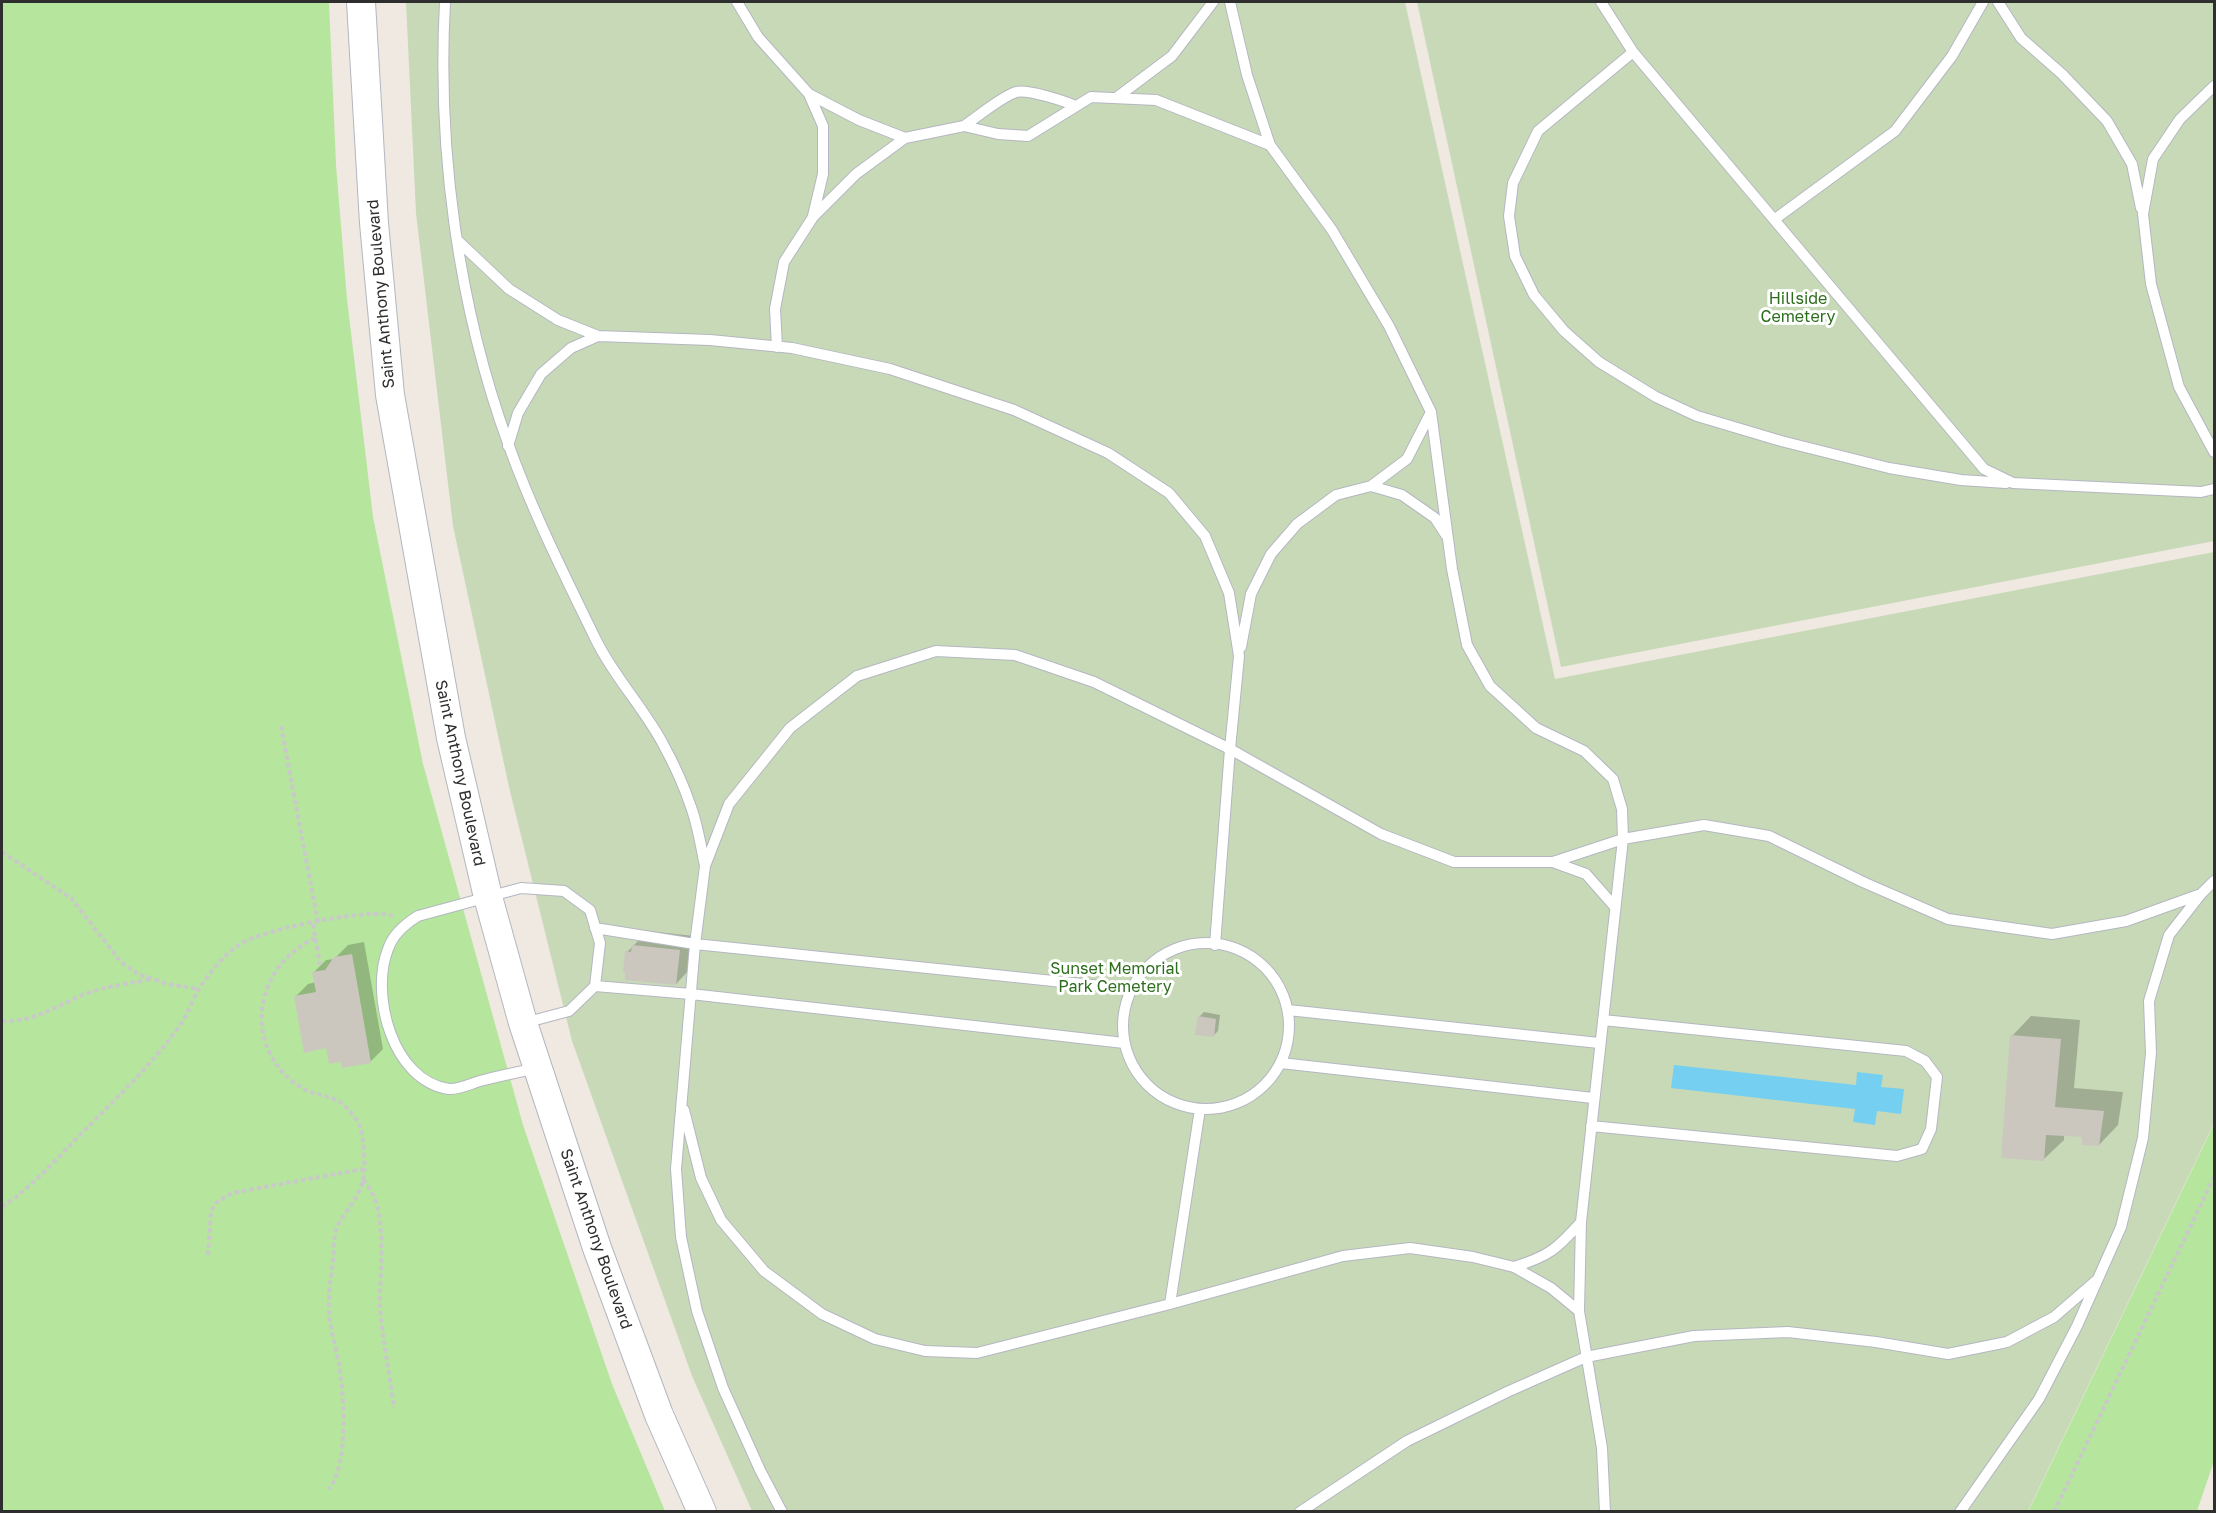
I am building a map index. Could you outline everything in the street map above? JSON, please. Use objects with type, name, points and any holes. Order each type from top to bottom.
[{"type":"street","name":"Saint Anthony Boulevard","points":[[361,2],[374,223],[390,395],[448,727],[488,897],[523,1023],[601,1259],[659,1415],[702,1512]]},
{"type":"lane","points":[[446,2],[443,39],[445,123],[457,240],[475,334],[508,446],[549,542],[600,647],[663,744],[692,809],[705,866]]},
{"type":"lane","points":[[737,2],[758,37],[809,94],[823,126],[823,174],[813,217]]},
{"type":"lane","points":[[1116,98],[1172,57],[1213,2]]},
{"type":"lane","points":[[1230,2],[1247,75],[1270,145],[1332,230],[1389,326],[1431,412],[1448,538],[1467,645],[1490,686],[1536,728],[1584,752],[1613,779],[1622,809],[1623,839],[1581,1222],[1579,1311],[1602,1448],[1605,1512]]},
{"type":"lane","points":[[1601,2],[1634,52],[1984,469],[2013,483]]},
{"type":"lane","points":[[1775,219],[1895,131],[1952,56],[1983,2]]},
{"type":"lane","points":[[1998,2],[2021,38],[2062,74],[2107,121],[2132,164],[2143,214],[2151,284],[2179,387],[2214,452]]},
{"type":"lane","points":[[1634,52],[1538,131],[1513,183],[1509,216],[1515,256],[1534,295],[1564,331],[1599,362],[1656,397],[1697,416],[1781,441],[1890,468],[1961,480],[2201,492],[2214,489]]},
{"type":"lane","points":[[2143,214],[2153,159],[2180,119],[2214,86]]},
{"type":"lane","points":[[777,347],[776,309],[784,262],[813,217],[856,174],[905,138],[964,126],[1017,92],[1056,98],[1076,106]]},
{"type":"lane","points":[[809,94],[859,120],[905,138]]},
{"type":"lane","points":[[964,126],[998,135],[1029,136],[1091,97],[1156,100],[1270,145]]},
{"type":"lane","points":[[457,240],[509,289],[558,321],[598,336],[710,340],[777,347],[890,369],[1014,410],[1108,453],[1170,493],[1205,536],[1229,593],[1239,656]]},
{"type":"lane","points":[[508,446],[518,413],[541,374],[571,348],[598,336]]},
{"type":"lane","points":[[1215,945],[1239,656],[1251,594],[1270,554],[1297,524],[1336,495],[1371,486],[1407,459],[1431,412]]},
{"type":"lane","points":[[1371,486],[1402,495],[1411,501],[1435,518],[1448,538]]},
{"type":"lane","points":[[782,1512],[760,1470],[723,1388],[697,1311],[681,1237],[676,1169],[695,944],[705,866],[729,804],[790,728],[857,676],[936,651],[1015,655],[1094,682],[1230,749],[1381,834],[1454,862],[1552,862],[1623,839],[1704,825],[1769,836],[1863,882],[1948,919],[2052,934],[2126,921],[2201,894]]},
{"type":"lane","points":[[1552,862],[1586,874],[1615,907]]},
{"type":"lane","points":[[1960,1512],[2039,1400],[2077,1326],[2121,1227],[2143,1138],[2151,1053],[2149,1001],[2169,935],[2214,881]]},
{"type":"lane","points":[[523,1023],[569,1011],[595,986],[600,943],[590,910],[564,891],[521,888],[418,916],[396,934],[388,947],[383,965],[381,987],[391,1034],[409,1066],[435,1085],[451,1089],[538,1068]]},
{"type":"lane","points":[[595,928],[695,944],[1131,989]]},
{"type":"lane","points":[[1196,943],[1215,945],[1231,946],[1266,967],[1280,987],[1288,1010],[1289,1034],[1281,1063],[1265,1084],[1242,1101],[1219,1108],[1200,1109],[1183,1106],[1151,1089],[1128,1056],[1124,1043],[1123,1013],[1131,989],[1148,965],[1170,950],[1196,943]]},
{"type":"lane","points":[[595,986],[691,994],[1124,1043]]},
{"type":"lane","points":[[1288,1010],[1599,1043]]},
{"type":"lane","points":[[1591,1126],[1897,1156],[1922,1149],[1933,1119],[1937,1077],[1925,1060],[1906,1052],[1603,1020]]},
{"type":"lane","points":[[1281,1063],[1593,1098]]},
{"type":"lane","points":[[682,1101],[701,1178],[721,1220],[764,1271],[822,1314],[875,1339],[925,1351],[977,1353],[1170,1304],[1343,1256],[1410,1248],[1473,1257],[1514,1267],[1551,1288],[1579,1311]]},
{"type":"lane","points":[[1170,1304],[1200,1109]]},
{"type":"lane","points":[[1514,1267],[1537,1260],[1559,1247],[1581,1222]]},
{"type":"lane","points":[[1300,1512],[1407,1440],[1586,1357],[1694,1336],[1788,1332],[1876,1342],[1948,1354],[2007,1342],[2054,1317],[2098,1279]]},
{"type":"path","points":[[281,726],[315,923],[315,939],[320,965]]},
{"type":"path","points":[[2,852],[71,898],[121,962],[138,974],[167,984],[199,989]]},
{"type":"path","points":[[2,1207],[38,1178],[141,1073],[182,1023],[199,989],[220,961],[240,944],[271,932],[365,914],[386,913],[408,922]]},
{"type":"path","points":[[315,939],[284,958],[268,983],[261,1008],[262,1029],[266,1045],[274,1061],[288,1079],[306,1090],[337,1100],[359,1124],[362,1138],[363,1180],[354,1201],[338,1225],[335,1238],[329,1309],[340,1368],[343,1426],[339,1469],[329,1489]]},
{"type":"path","points":[[2,1021],[12,1022],[29,1018],[87,993],[150,979]]},
{"type":"path","points":[[208,1255],[211,1211],[217,1202],[232,1193],[363,1169]]},
{"type":"path","points":[[2054,1512],[2214,1177]]},
{"type":"path","points":[[363,1180],[372,1188],[378,1217],[382,1252],[380,1306],[394,1408]]},
{"type":"green space","points":[[2,2],[329,2],[336,165],[347,299],[373,517],[423,764],[523,1125],[612,1384],[665,1511],[2,1512]]},
{"type":"green space","name":"Sunset Memorial Park Cemetery","points":[[406,2],[1405,2],[1555,679],[2214,552],[2214,1123],[2028,1511],[752,1511],[692,1376],[572,1041],[509,787],[453,526],[416,213]]},
{"type":"green space","name":"Hillside Cemetery","points":[[1417,2],[2214,2],[2214,541],[1561,667]]},
{"type":"green space","points":[[2214,1124],[2214,1461],[2197,1511],[2028,1512]]},
{"type":"water","points":[[1674,1065],[1856,1085],[1857,1072],[1883,1075],[1881,1087],[1904,1089],[1901,1114],[1877,1111],[1875,1125],[1853,1122],[1855,1109],[1671,1088]]},
{"type":"building","points":[[632,945],[680,950],[676,985],[625,980],[623,972],[625,951],[631,952]]},
{"type":"building","points":[[352,954],[371,1063],[342,1068],[341,1062],[329,1064],[326,1048],[304,1053],[294,996],[316,992],[312,972],[325,970],[334,957]]},
{"type":"building","points":[[1198,1016],[1216,1019],[1214,1037],[1195,1035]]},
{"type":"building","points":[[2010,1035],[2061,1039],[2055,1107],[2104,1111],[2099,1146],[2082,1145],[2082,1137],[2046,1135],[2044,1161],[2001,1158]]}]
